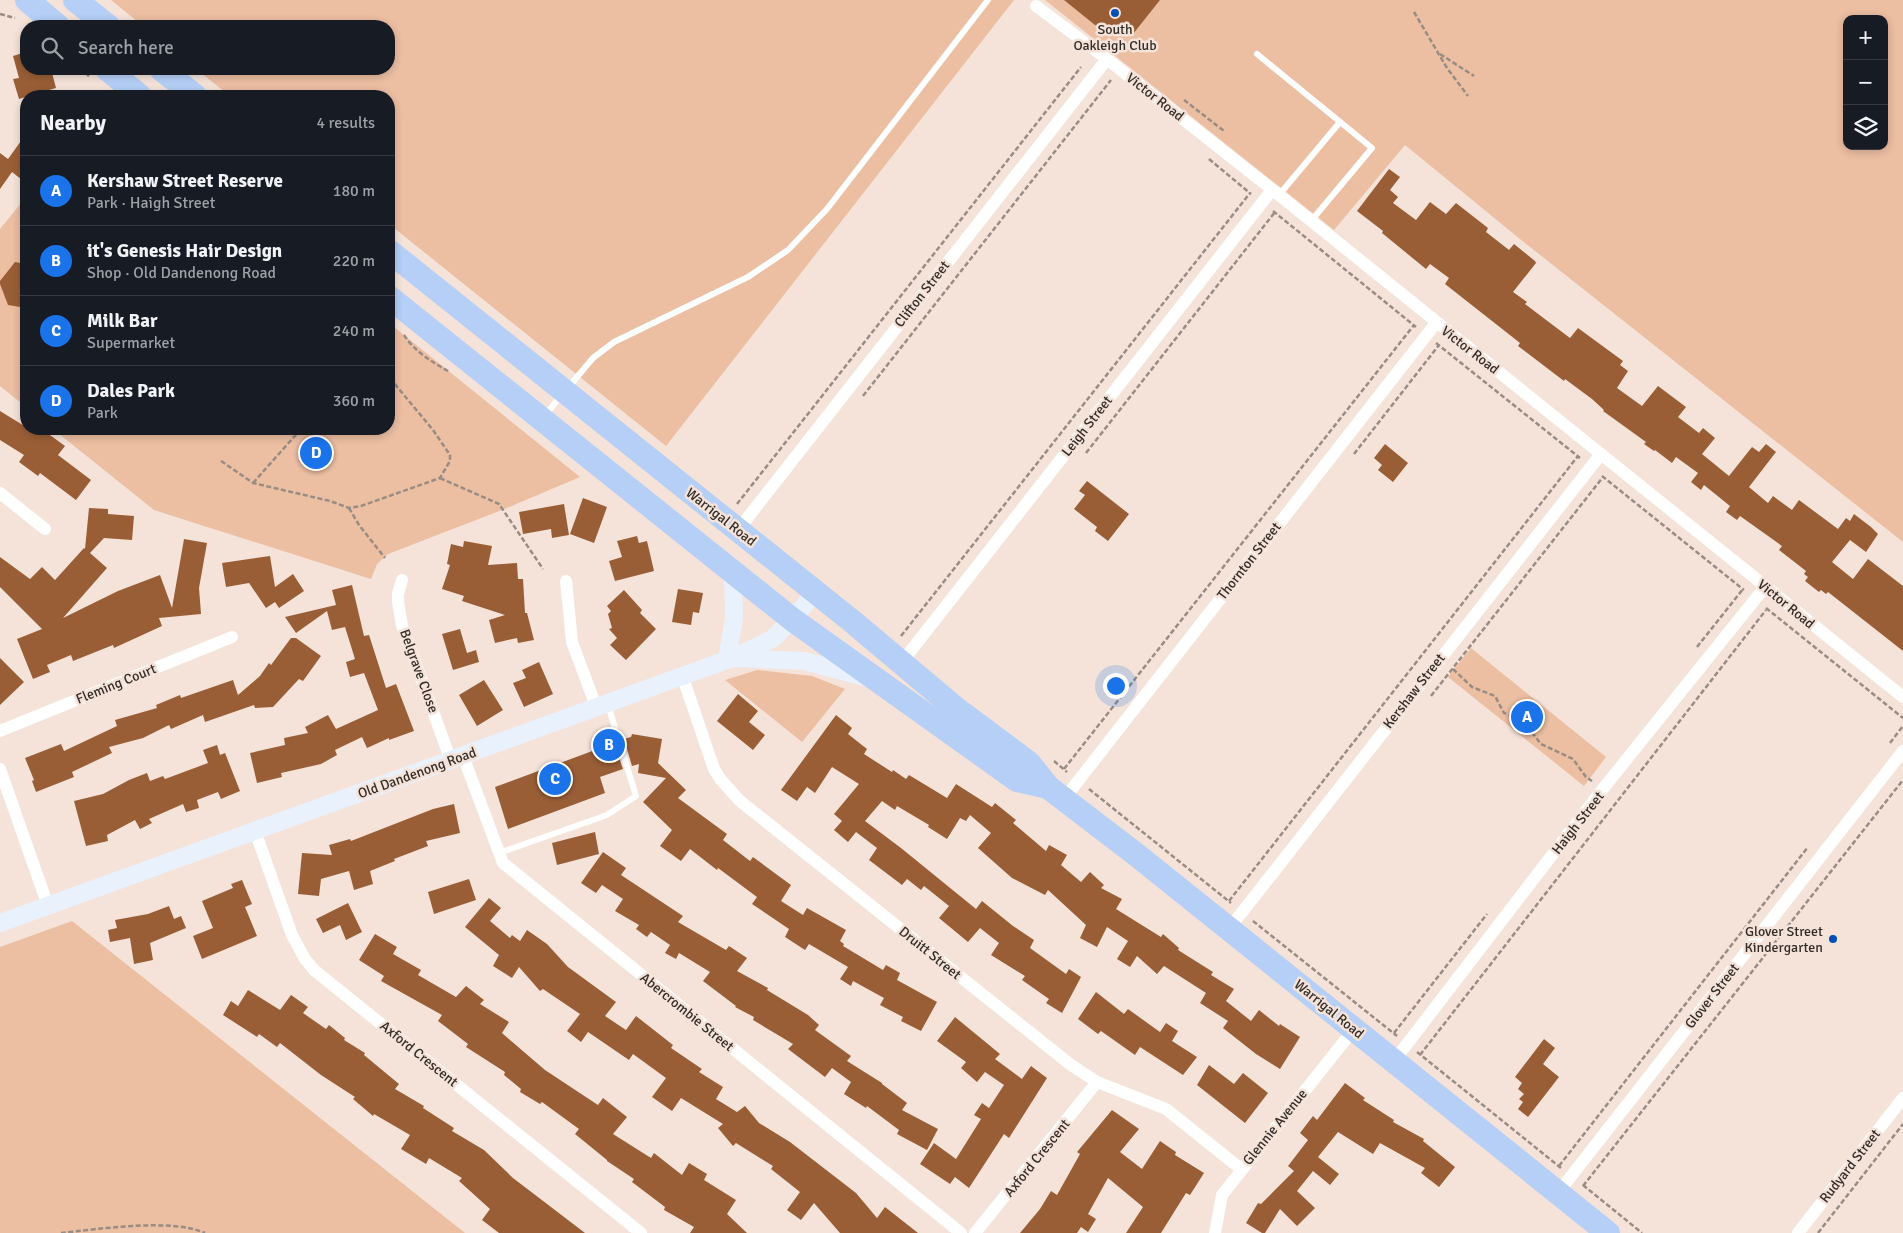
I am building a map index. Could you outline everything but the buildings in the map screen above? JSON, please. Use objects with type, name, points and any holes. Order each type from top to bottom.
[{"type":"highway","points":[[75,0],[100,20]]},
{"type":"highway","points":[[24,11],[44,20]]},
{"type":"highway","points":[[114,75],[133,90]]},
{"type":"highway","points":[[169,75],[187,90]]},
{"type":"highway","name":"Warrigal Road","points":[[395,256],[564,392],[743,523],[815,592],[907,655],[954,707],[1029,763],[1056,793],[1130,850],[1236,921],[1354,1030],[1401,1053],[1564,1184],[1608,1233]]},
{"type":"highway","name":"Warrigal Road","points":[[395,302],[733,574],[793,620],[1016,780],[1056,793]]},
{"type":"main road","points":[[733,574],[734,618],[731,659],[804,661],[876,680]]},
{"type":"main road","name":"Old Dandenong Road","points":[[0,923],[683,678],[731,659],[772,638],[793,620],[815,592]]},
{"type":"street","name":"Victor Road","points":[[1036,6],[1107,59],[1276,193],[1903,697]]},
{"type":"street","name":"Clifton Street","points":[[743,523],[1107,59]]},
{"type":"street","name":"Leigh Street","points":[[907,655],[1262,202],[1276,193]]},
{"type":"street","name":"Thornton Street","points":[[1056,793],[1078,780],[1436,323]]},
{"type":"street","name":"Kershaw Street","points":[[1236,921],[1601,454]]},
{"type":"street","points":[[0,493],[45,529]]},
{"type":"street","name":"Belgrave Close","points":[[402,580],[398,594],[402,626],[457,759]]},
{"type":"street","points":[[566,581],[572,642],[602,707]]},
{"type":"street","name":"Haigh Street","points":[[1401,1053],[1602,790],[1765,587]]},
{"type":"street","name":"Fleming Court","points":[[0,731],[232,637]]},
{"type":"street","name":"Druitt Street","points":[[683,678],[714,769],[730,792],[1072,1066],[1097,1082],[1166,1109],[1241,1169]]},
{"type":"street","name":"Glover Street","points":[[1564,1184],[1903,751]]},
{"type":"street","name":"Abercrombie Street","points":[[457,759],[503,863],[961,1233]]},
{"type":"street","points":[[0,769],[48,906]]},
{"type":"street","name":"Axford Crescent","points":[[255,831],[292,935],[305,959],[314,970],[641,1233]]},
{"type":"street","name":"Glennie Avenue","points":[[1215,1233],[1222,1195],[1354,1030]]},
{"type":"street","name":"Axford Crescent","points":[[975,1233],[1097,1082]]},
{"type":"street","name":"Rudyard Street","points":[[1798,1233],[1903,1098]]},
{"type":"lane","points":[[541,420],[593,358],[614,342],[748,277],[788,250],[827,209],[988,0]]},
{"type":"lane","points":[[1257,54],[1372,148],[1311,222]]},
{"type":"lane","points":[[1276,193],[1340,122]]},
{"type":"lane","points":[[499,853],[606,815],[636,796],[602,707]]},
{"type":"path","points":[[0,14],[14,16],[24,11]]},
{"type":"path","points":[[1414,12],[1438,53],[1468,96]]},
{"type":"path","points":[[1438,53],[1474,76]]},
{"type":"path","points":[[743,523],[736,506],[1080,66]]},
{"type":"path","points":[[859,401],[1111,80]]},
{"type":"path","points":[[1204,155],[1903,718]]},
{"type":"path","points":[[907,655],[900,637],[1250,193]]},
{"type":"path","points":[[1084,454],[1274,212]]},
{"type":"path","points":[[1064,769],[1414,325]]},
{"type":"path","points":[[221,460],[253,483],[330,501],[349,508],[361,506],[440,478],[450,461],[450,455],[433,430],[395,384]]},
{"type":"path","points":[[253,483],[296,435]]},
{"type":"path","points":[[1229,901],[1578,456]]},
{"type":"path","points":[[440,478],[498,504],[543,569]]},
{"type":"path","points":[[349,508],[359,525],[385,558]]},
{"type":"path","points":[[1420,1055],[1767,609]]},
{"type":"path","points":[[1440,659],[1472,687],[1494,696],[1504,713],[1524,722],[1541,744],[1574,759],[1586,777],[1602,790]]},
{"type":"path","points":[[1884,750],[1903,726]]},
{"type":"path","points":[[1049,757],[1229,901],[1236,921],[1401,1053],[1420,1055],[1559,1166],[1564,1184],[1583,1186],[1642,1233]]},
{"type":"path","points":[[1583,1186],[1903,780]]},
{"type":"path","points":[[1559,1166],[1811,844]]},
{"type":"path","points":[[1818,1233],[1903,1124]]},
{"type":"path","points":[[61,1233],[166,1225],[195,1228],[205,1233]]},
{"type":"shaded area","points":[[111,0],[1014,0],[666,446],[395,229],[395,90],[222,90],[204,75],[395,75],[395,20],[136,20]]},
{"type":"shaded area","points":[[1045,0],[1903,0],[1903,542],[1520,239],[1405,145],[1334,230]]},
{"type":"shaded area","points":[[20,204],[20,402],[0,386],[0,229]]},
{"type":"shaded area","points":[[395,328],[580,477],[502,510],[388,554],[377,564],[371,579],[154,510],[60,435],[395,435]]},
{"type":"shaded area","points":[[1471,648],[1606,757],[1584,786],[1448,677]]},
{"type":"shaded area","points":[[757,670],[812,676],[845,689],[802,742],[725,680]]},
{"type":"shaded area","points":[[72,921],[465,1233],[0,1233],[0,947]]},
{"type":"place","name":"South Oakleigh Club","points":[[1115,13]]},
{"type":"place","name":"Dales Park","points":[[316,453]]},
{"type":"place","name":"Kershaw Street Reserve","points":[[1527,717]]},
{"type":"place","name":"it's Genesis Hair Design","points":[[609,745]]},
{"type":"place","name":"Milk Bar","points":[[555,779]]},
{"type":"place","name":"Glover Street Kindergarten","points":[[1833,939]]}]
